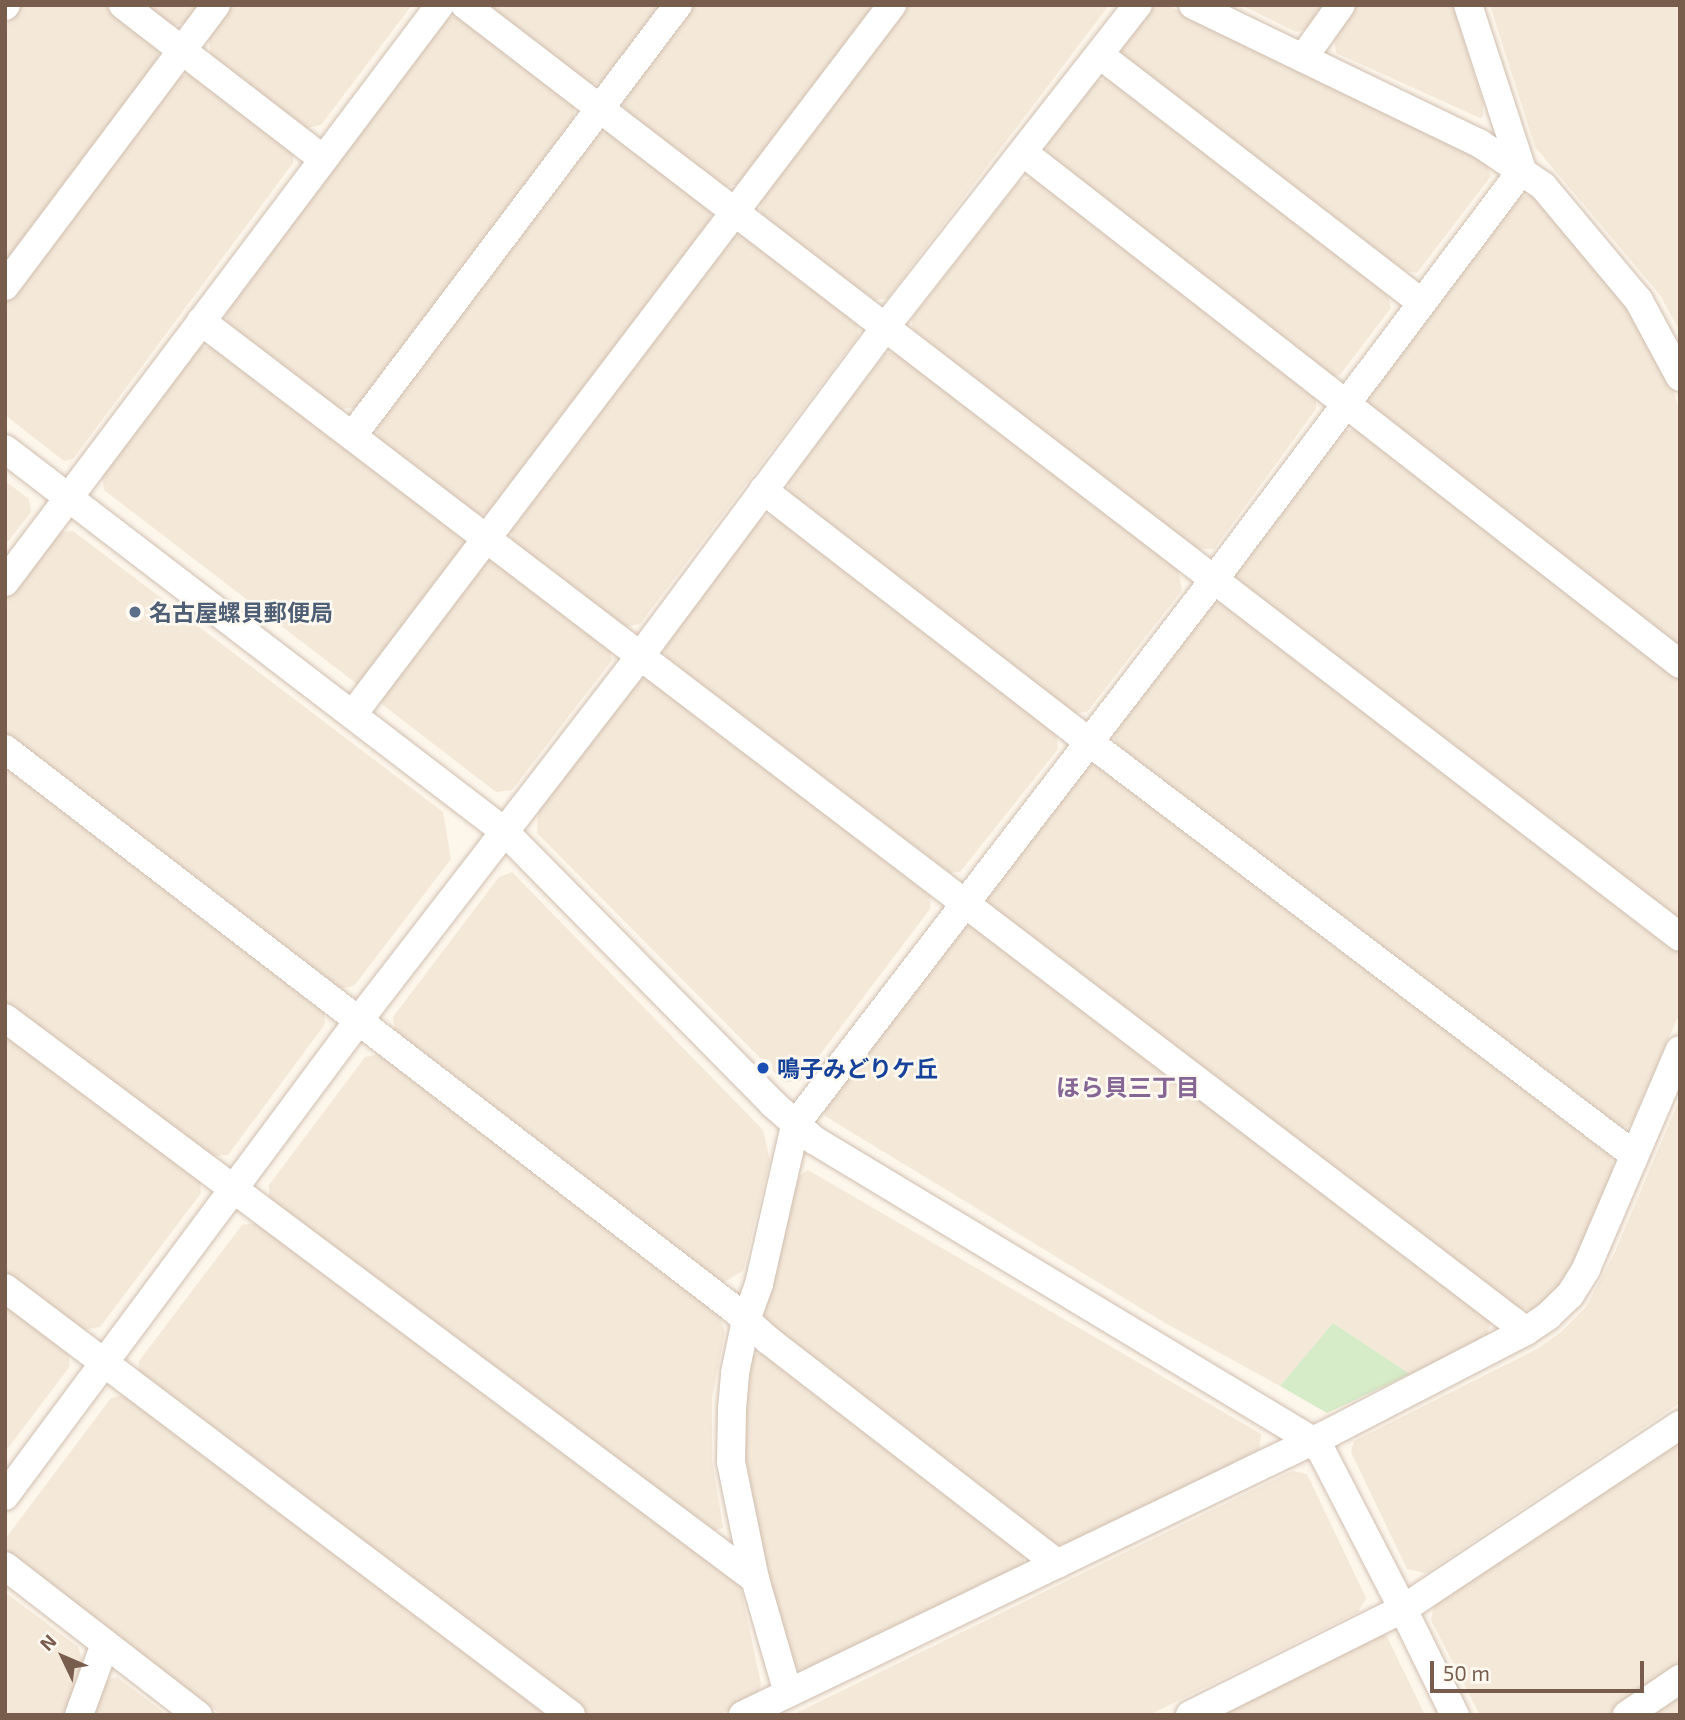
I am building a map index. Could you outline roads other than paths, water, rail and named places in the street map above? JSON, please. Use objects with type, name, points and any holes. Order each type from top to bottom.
[{"type":"street","points":[[123,5],[322,158]]},
{"type":"street","points":[[5,286],[216,5]]},
{"type":"street","points":[[5,582],[322,158],[440,5]]},
{"type":"street","points":[[465,5],[1680,937]]},
{"type":"street","points":[[353,435],[678,5]]},
{"type":"street","points":[[354,715],[486,537],[892,5]]},
{"type":"street","points":[[5,1496],[359,1020],[641,655],[886,326],[1138,5]]},
{"type":"street","points":[[1193,5],[1479,143],[1543,186],[1639,301],[1680,377]]},
{"type":"street","points":[[1303,58],[1341,5]]},
{"type":"street","points":[[1468,5],[1522,170]]},
{"type":"street","points":[[1100,55],[1422,303]]},
{"type":"street","points":[[1024,153],[1345,406],[1680,664]]},
{"type":"street","points":[[788,1693],[755,1579],[731,1462],[735,1373],[746,1320],[760,1284],[795,1125],[1213,581],[1522,170]]},
{"type":"street","points":[[201,321],[1526,1331]]},
{"type":"street","points":[[5,449],[504,831],[795,1125],[814,1140],[1312,1441],[1322,1452],[1455,1715]]},
{"type":"street","points":[[763,490],[1089,742],[1634,1156]]},
{"type":"street","points":[[5,749],[1058,1563]]},
{"type":"street","points":[[5,1018],[755,1579]]},
{"type":"street","points":[[743,1715],[1312,1441],[1526,1331],[1548,1316],[1570,1295],[1586,1269],[1680,1050]]},
{"type":"street","points":[[5,1288],[571,1715]]},
{"type":"street","points":[[1190,1715],[1403,1609],[1680,1426]]},
{"type":"street","points":[[5,1566],[198,1715]]},
{"type":"street","points":[[79,1715],[105,1644]]},
{"type":"street","points":[[1627,1715],[1680,1679]]},
{"type":"place","name":"名古屋螺貝郵便局","points":[[135,612]]},
{"type":"place","name":"鳴子みどりケ丘","points":[[763,1068]]},
{"type":"district","name":"ほら貝三丁目","points":[[1128,1087]]}]
